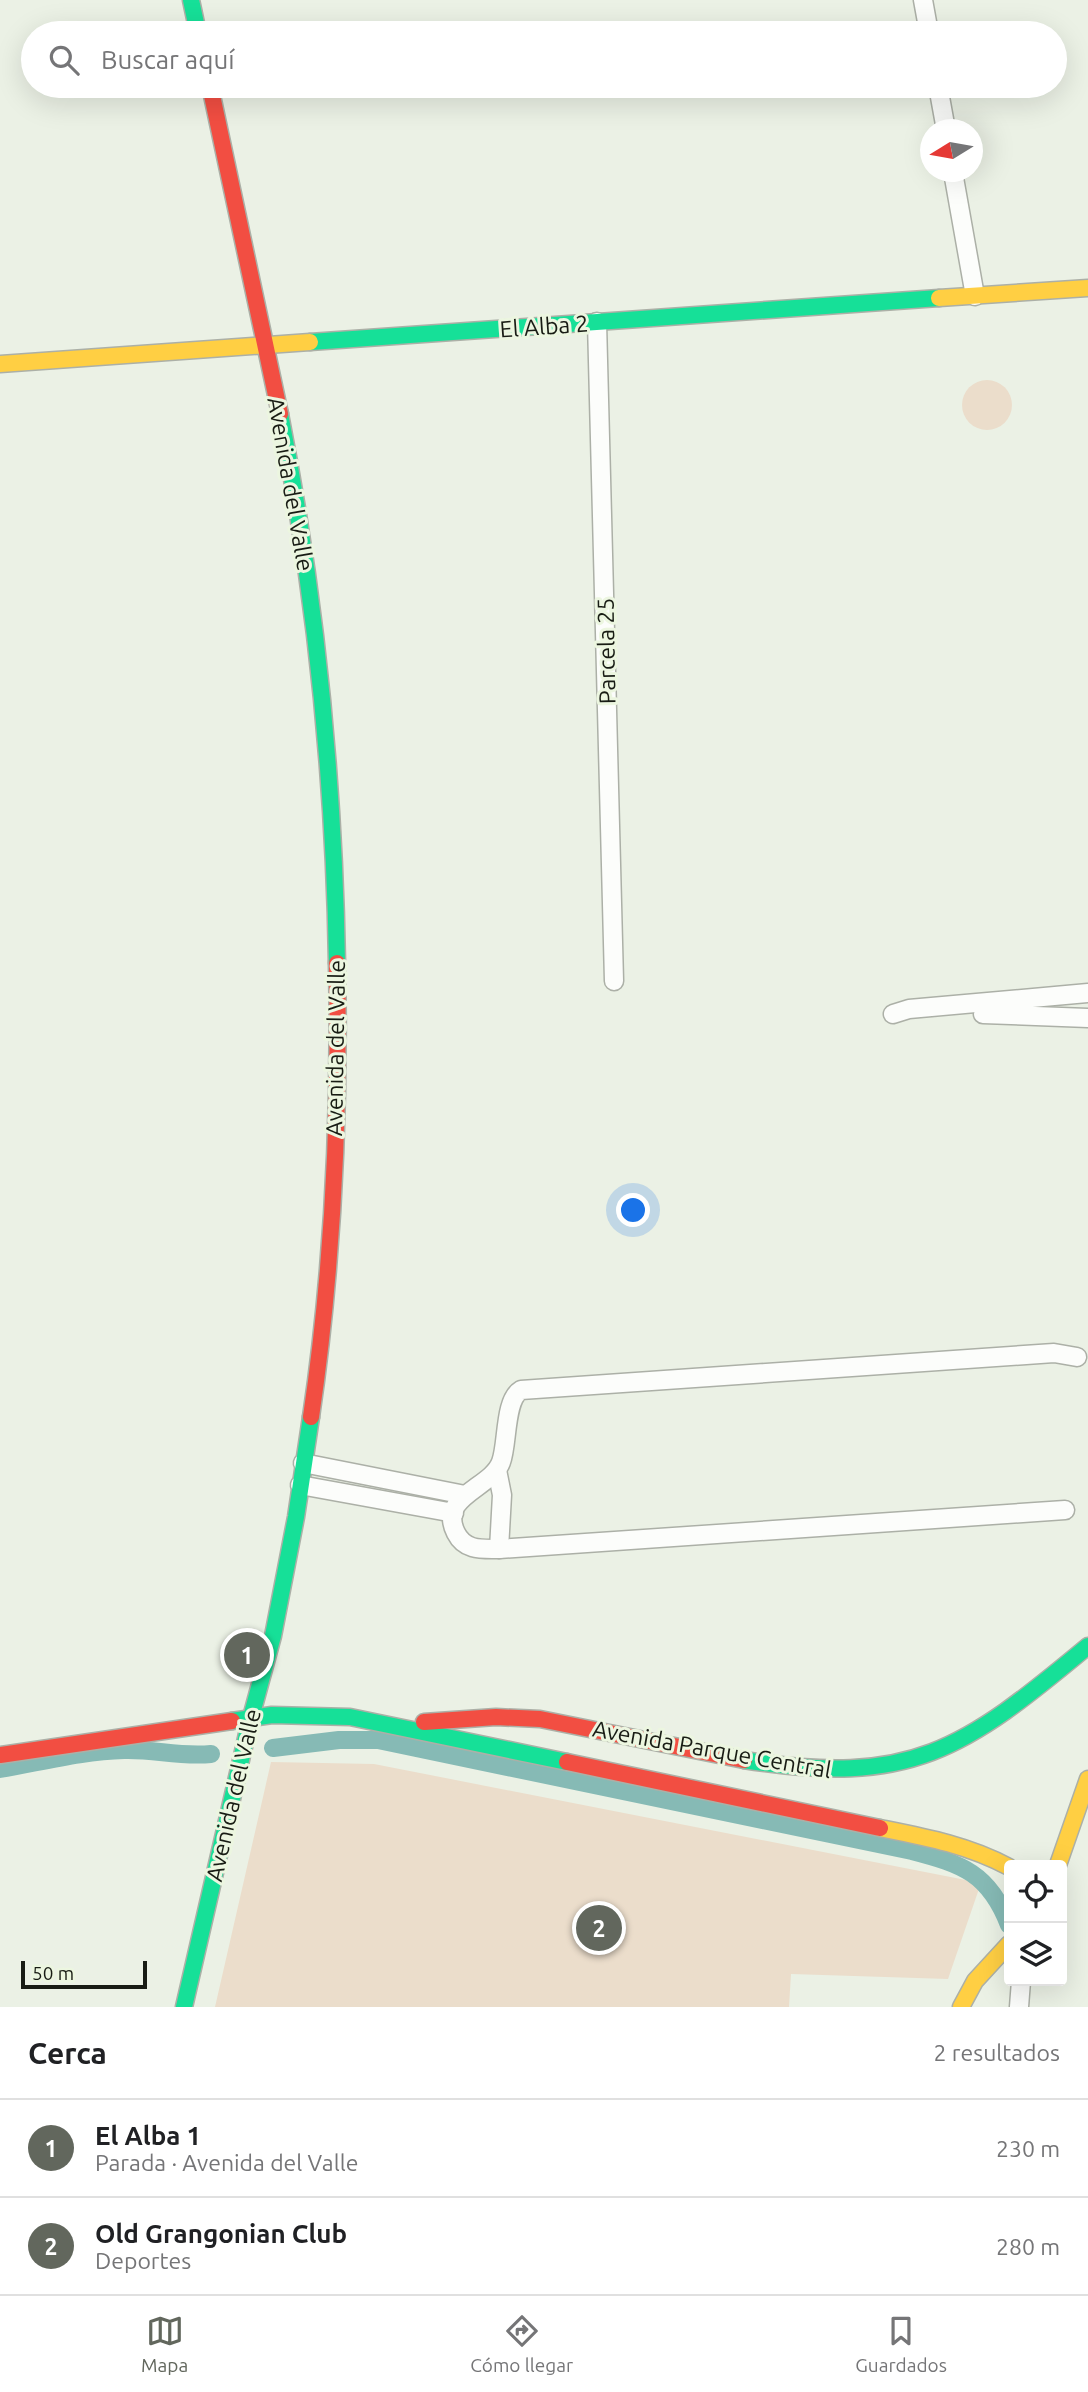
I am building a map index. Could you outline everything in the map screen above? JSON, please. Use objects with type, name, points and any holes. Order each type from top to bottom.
[{"type":"street","points":[[191,0],[195,21]]},
{"type":"street","points":[[923,0],[927,21]]},
{"type":"street","name":"Avenida del Valle","points":[[184,2007],[251,1718],[273,1637],[300,1485],[320,1329],[330,1207],[337,1020],[335,888],[317,641],[296,498],[213,98]]},
{"type":"street","points":[[940,98],[944,119]]},
{"type":"street","points":[[955,182],[975,296]]},
{"type":"street","name":"El Alba 2","points":[[0,364],[1088,288]]},
{"type":"street","name":"Parcela 25","points":[[597,322],[614,981]]},
{"type":"street","points":[[1088,993],[909,1009],[893,1014],[912,1020],[984,1014],[1088,1018]]},
{"type":"street","points":[[499,1549],[502,1495],[497,1470],[512,1401],[521,1390],[1054,1353],[1077,1357]]},
{"type":"street","points":[[303,1463],[465,1495]]},
{"type":"street","points":[[497,1470],[465,1495],[454,1513],[454,1530],[466,1545],[480,1549],[499,1549],[1065,1510]]},
{"type":"street","points":[[300,1485],[454,1513]]},
{"type":"street","name":"Avenida Parque Central","points":[[384,1722],[488,1717],[539,1719],[783,1765],[827,1770],[862,1770],[924,1757],[972,1734],[1087,1647]]},
{"type":"street","points":[[0,1755],[251,1718],[309,1714],[384,1722],[953,1843],[983,1853],[1004,1864]]},
{"type":"street","points":[[1060,1860],[1088,1779]]},
{"type":"street","points":[[961,2007],[975,1981],[1004,1949]]},
{"type":"street","points":[[1019,2007],[1021,1986]]},
{"type":"shaded area","points":[[977,381],[997,381],[1011,395],[1011,415],[997,429],[977,429],[963,415],[963,395]]},
{"type":"shaded area","points":[[271,1762],[374,1764],[981,1883],[948,1979],[791,1974],[789,2007],[215,2007]]},
{"type":"waterway","points":[[273,1748],[339,1740],[378,1740],[912,1851],[972,1873],[992,1893],[1008,1923]]},
{"type":"waterway","points":[[0,1769],[109,1751],[211,1754]]},
{"type":"traffic: fast","points":[[191,0],[195,21]]},
{"type":"traffic: fast","points":[[310,342],[939,298]]},
{"type":"traffic: fast","points":[[280,414],[304,551],[321,688],[332,825],[337,963]]},
{"type":"traffic: fast","points":[[184,2007],[250,1721],[273,1636],[296,1517],[311,1417]]},
{"type":"traffic: fast","points":[[744,1760],[802,1767],[851,1768],[893,1763],[932,1752],[968,1735],[1005,1711],[1088,1646]]},
{"type":"traffic: fast","points":[[232,1721],[272,1715],[350,1717],[567,1762]]},
{"type":"traffic: slow","points":[[939,298],[1088,288]]},
{"type":"traffic: slow","points":[[0,364],[310,342]]},
{"type":"traffic: slow","points":[[1060,1860],[1088,1779]]},
{"type":"traffic: slow","points":[[880,1828],[962,1847],[1004,1864]]},
{"type":"traffic: slow","points":[[961,2007],[975,1981],[1004,1949]]},
{"type":"traffic: jam","points":[[213,98],[280,414]]},
{"type":"traffic: jam","points":[[311,1417],[330,1248],[336,1134],[337,963]]},
{"type":"traffic: jam","points":[[424,1722],[496,1717],[540,1719],[744,1760]]},
{"type":"traffic: jam","points":[[0,1755],[232,1721]]},
{"type":"traffic: jam","points":[[567,1762],[880,1828]]},
{"type":"place","name":"El Alba 1","points":[[247,1655]]},
{"type":"place","name":"Old Grangonian Club","points":[[599,1928]]}]
